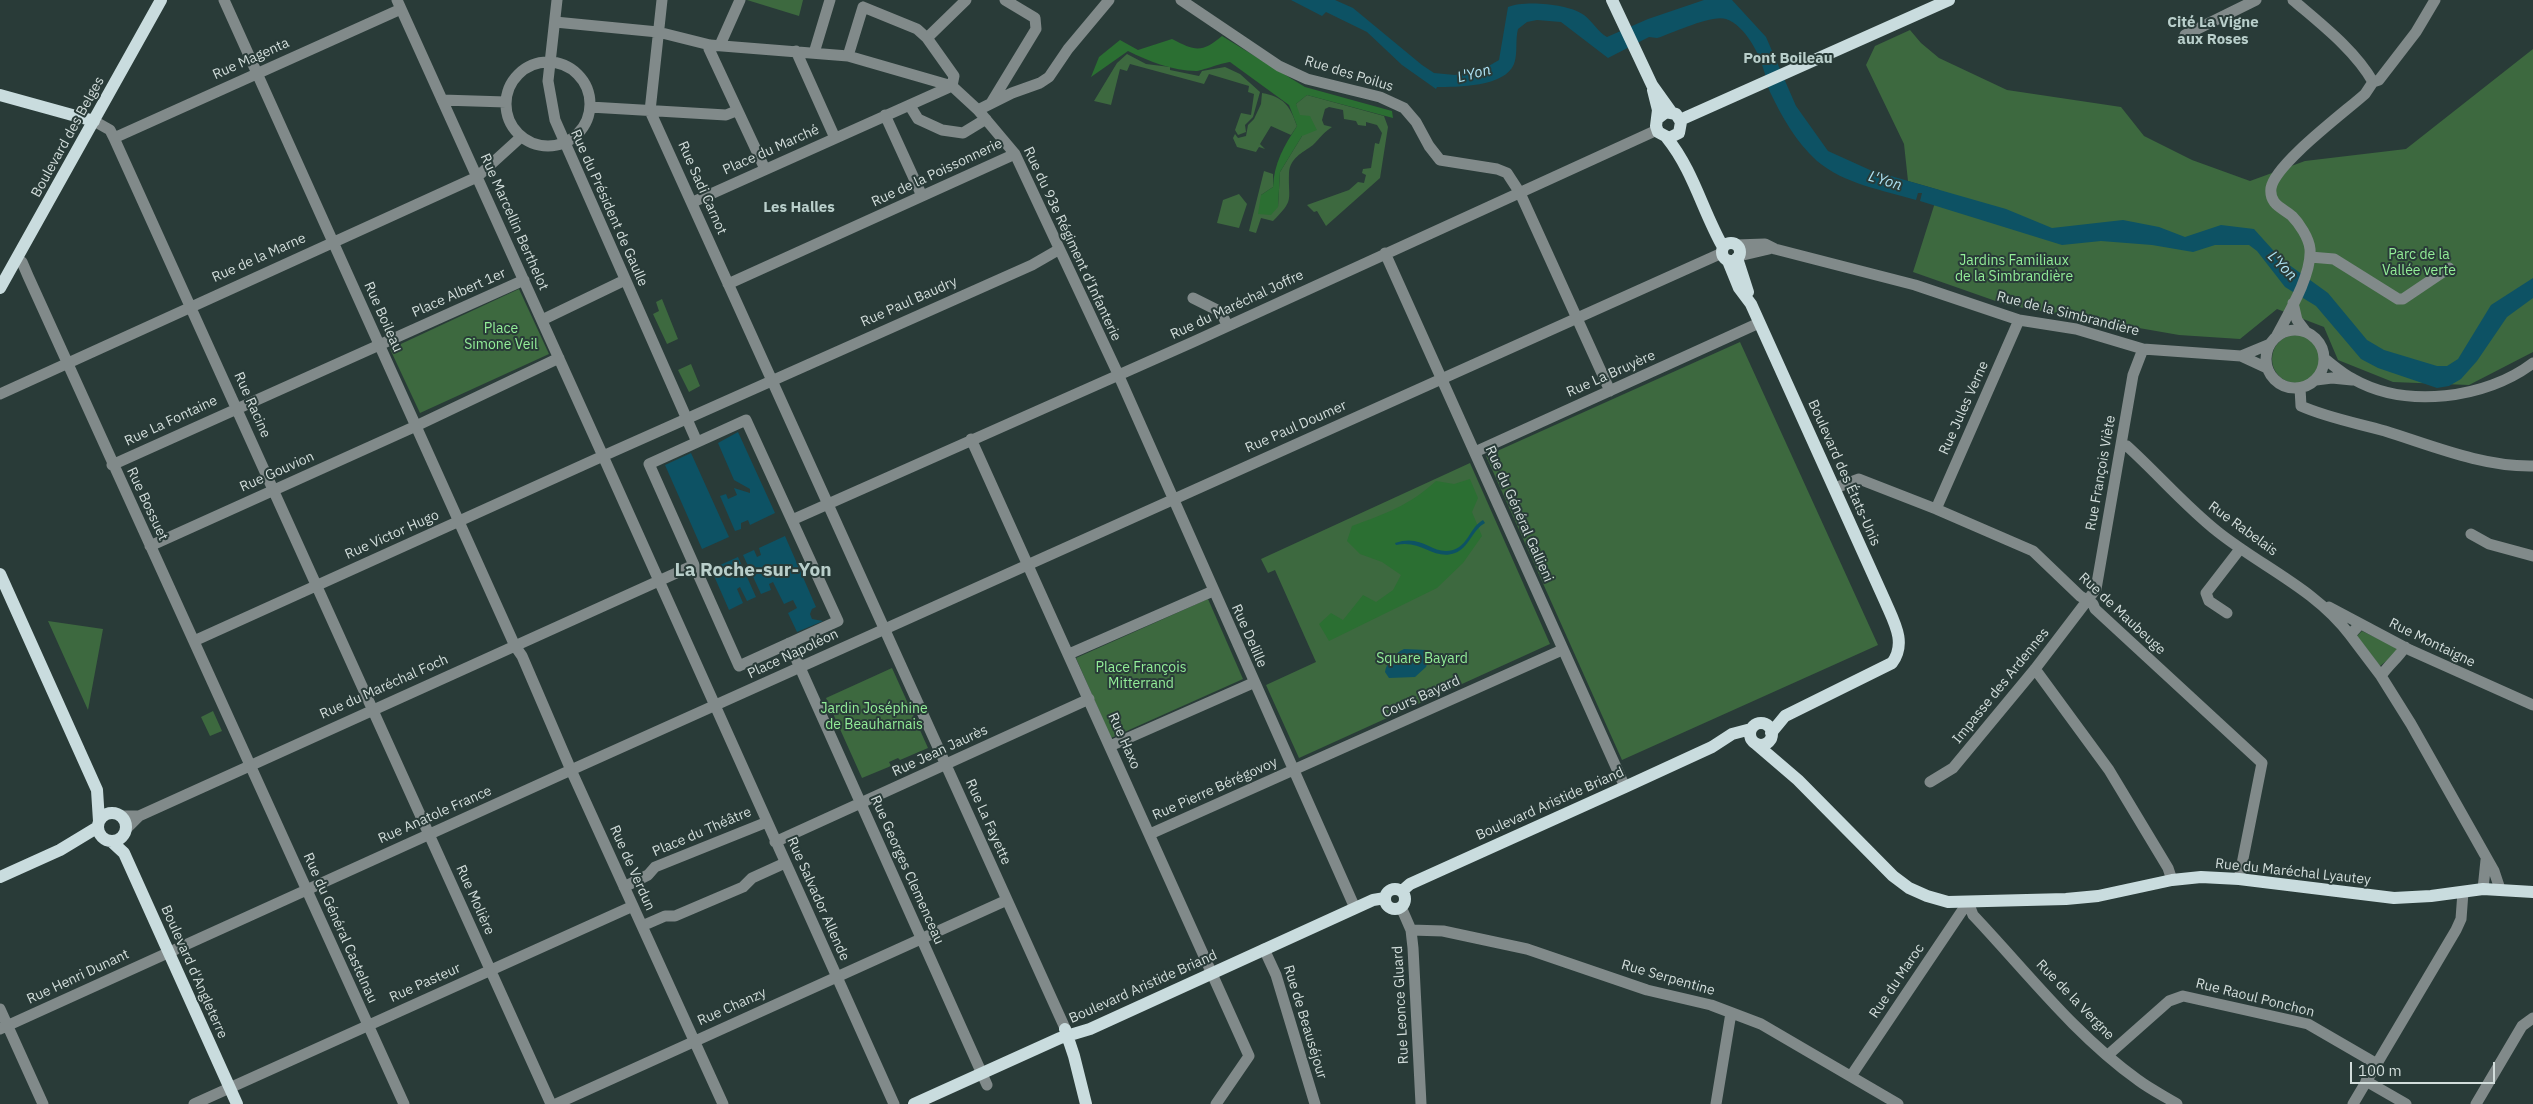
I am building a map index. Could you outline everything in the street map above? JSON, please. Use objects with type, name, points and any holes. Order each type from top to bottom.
[{"type":"main road","name":"Boulevard des Belges","points":[[0,286],[161,0]]},
{"type":"main road","name":"Boulevard des États-Unis","points":[[1612,0],[1652,85],[1677,121],[1693,181]]},
{"type":"main road","points":[[1677,121],[1949,0]]},
{"type":"main road","name":"Boulevard des États-Unis","points":[[1652,85],[1660,129],[1678,152],[1708,214],[1731,252],[1739,288],[1751,304],[1899,633],[1900,646],[1898,656]]},
{"type":"main road","points":[[0,95],[94,121]]},
{"type":"main road","points":[[1663,113],[1677,121],[1676,136],[1660,129],[1663,113]]},
{"type":"main road","points":[[0,574],[93,784],[99,799],[98,824],[108,840]]},
{"type":"main road","name":"Boulevard Aristide Briand","points":[[1755,734],[1763,744],[1785,716],[1892,663],[1898,656]]},
{"type":"main road","name":"Boulevard Aristide Briand","points":[[914,1104],[1066,1032],[1083,1032],[1373,900],[1385,898],[1389,891],[1398,889],[1402,891],[1410,884],[1712,747],[1732,734],[1755,734],[1782,711],[1808,703]]},
{"type":"main road","points":[[1755,734],[1769,727],[1771,736]]},
{"type":"main road","name":"Rue du Maréchal Lyautey","points":[[1755,734],[1872,857],[1909,888],[1948,902],[2098,896],[2172,880],[2202,877],[2239,879],[2394,898],[2483,889],[2533,892]]},
{"type":"main road","name":"Rue du Maréchal Lyautey","points":[[1771,736],[1777,753],[1798,780]]},
{"type":"main road","points":[[93,784],[119,814]]},
{"type":"main road","points":[[60,850],[98,824],[108,813],[119,814]]},
{"type":"main road","name":"Boulevard d'Angleterre","points":[[119,814],[125,832],[124,853],[237,1104]]},
{"type":"main road","points":[[0,877],[60,850],[87,841],[108,840],[125,832]]},
{"type":"main road","name":"Boulevard d'Angleterre","points":[[108,840],[124,853]]},
{"type":"main road","points":[[1385,898],[1391,908],[1401,907],[1405,902],[1402,891]]},
{"type":"main road","points":[[1066,1032],[1086,1104]]},
{"type":"main road","points":[[1083,1032],[1080,1045],[1088,1076],[1086,1104]]},
{"type":"street","name":"Rue Boileau","points":[[224,0],[515,646]]},
{"type":"street","name":"Rue du Président de Gaulle","points":[[558,0],[548,81],[551,105],[564,143],[687,418]]},
{"type":"street","points":[[650,111],[662,0]]},
{"type":"street","points":[[740,0],[715,45],[709,49],[736,111],[765,169]]},
{"type":"street","points":[[814,53],[830,0]]},
{"type":"street","points":[[927,38],[966,0]]},
{"type":"street","points":[[991,104],[1004,79],[1036,29],[1037,22],[1030,14],[1005,0]]},
{"type":"street","points":[[978,110],[1012,93],[1040,84],[1049,77],[1068,49],[1109,0]]},
{"type":"street","name":"Rue des Poilus","points":[[1181,0],[1279,66],[1307,78],[1380,98],[1404,108],[1419,126],[1429,146],[1440,160],[1497,169],[1507,173],[1520,192],[1610,391]]},
{"type":"street","points":[[2184,35],[2256,0]]},
{"type":"street","points":[[2293,0],[2324,27],[2367,71],[2373,82]]},
{"type":"street","points":[[2354,380],[2332,378],[2316,380],[2300,388],[2292,388],[2276,382],[2267,368],[2266,360],[2273,340],[2293,303],[2308,269],[2310,257],[2306,237],[2291,215],[2279,210],[2271,193],[2272,185],[2302,148],[2365,94],[2373,82],[2379,80],[2416,32],[2435,0]]},
{"type":"street","points":[[555,22],[658,32],[715,45],[848,56],[952,86],[954,76],[927,38],[917,29],[860,3],[848,56]]},
{"type":"street","name":"Rue Magenta","points":[[114,138],[399,5]]},
{"type":"street","name":"Rue Marcellin Berthelot","points":[[399,5],[603,456]]},
{"type":"street","points":[[796,51],[835,138]]},
{"type":"street","points":[[551,62],[568,67],[582,80],[589,97],[590,107],[582,128],[564,143],[542,146],[521,137],[509,121],[506,102],[511,84],[523,70],[532,65],[551,62]]},
{"type":"street","points":[[1004,79],[1012,93]]},
{"type":"street","name":"Place du Marché","points":[[693,202],[885,114],[910,106],[952,86]]},
{"type":"street","name":"Rue du 93e Régiment d'Infanterie","points":[[952,86],[978,110],[1015,154],[1058,250],[1118,374]]},
{"type":"street","points":[[442,100],[506,102]]},
{"type":"street","points":[[910,106],[918,119],[949,131],[963,133],[986,119]]},
{"type":"street","points":[[590,107],[726,115],[736,111]]},
{"type":"street","name":"Rue Sadi Carnot","points":[[650,111],[693,202],[772,380]]},
{"type":"street","points":[[885,114],[922,196]]},
{"type":"street","name":"Rue Racine","points":[[94,121],[110,130],[114,138],[372,709]]},
{"type":"street","name":"Rue du Maréchal Joffre","points":[[792,520],[1660,129]]},
{"type":"street","name":"Rue de la Marne","points":[[0,394],[477,177],[521,137]]},
{"type":"street","name":"Rue de la Poissonnerie","points":[[728,284],[1015,154]]},
{"type":"street","name":"Rue de la Simbrandière","points":[[1731,252],[1776,249],[1915,286],[2019,320],[2076,329],[2143,349],[2241,356],[2267,368]]},
{"type":"street","name":"Rue Paul Baudry","points":[[772,380],[1032,265],[1058,250]]},
{"type":"street","name":"Rue Paul Doumer","points":[[884,629],[1577,316],[1731,252]]},
{"type":"street","name":"Rue du Général Gallieni","points":[[1386,254],[1625,787]]},
{"type":"street","points":[[2310,257],[2334,259],[2398,299],[2403,299],[2449,268]]},
{"type":"street","name":"Rue Bossuet","points":[[17,258],[22,262],[112,465],[250,764]]},
{"type":"street","name":"Place Albert 1er","points":[[380,346],[524,280]]},
{"type":"street","points":[[542,320],[625,280]]},
{"type":"street","points":[[1193,298],[1221,312],[1227,325]]},
{"type":"street","points":[[2293,303],[2298,320],[2306,332],[2320,343],[2325,359],[2324,367],[2316,380]]},
{"type":"street","name":"Rue Jules Verne","points":[[1936,509],[2019,320]]},
{"type":"street","name":"Rue La Bruyère","points":[[1475,452],[1759,323]]},
{"type":"street","points":[[2273,340],[2290,330],[2306,332]]},
{"type":"street","name":"Rue de la Simbrandière","points":[[2241,356],[2273,340]]},
{"type":"street","name":"Rue La Fontaine","points":[[112,465],[236,408],[380,346]]},
{"type":"street","name":"Rue François Viète","points":[[2088,601],[2096,589],[2133,375],[2143,349]]},
{"type":"street","points":[[416,426],[559,358]]},
{"type":"street","points":[[2325,359],[2354,380],[2373,388],[2410,395],[2456,395],[2479,391],[2503,382],[2533,363]]},
{"type":"street","name":"Rue Delille","points":[[1118,374],[1292,771],[1355,908]]},
{"type":"street","points":[[715,706],[603,456],[772,380],[884,629]]},
{"type":"street","points":[[2300,388],[2301,406],[2322,415],[2349,421],[2497,464],[2533,466]]},
{"type":"street","points":[[687,418],[697,442]]},
{"type":"street","name":"Place Napoléon","points":[[746,420],[838,621],[739,666],[649,464],[697,442],[746,420]]},
{"type":"street","name":"Rue Gouvion","points":[[150,546],[416,426]]},
{"type":"street","name":"Rue Haxo","points":[[971,439],[1249,1056],[1216,1104]]},
{"type":"street","name":"Rue Rabelais","points":[[2122,445],[2127,446],[2190,509],[2240,549],[2291,580],[2320,602],[2350,635],[2381,676],[2411,724],[2500,889]]},
{"type":"street","name":"Rue Victor Hugo","points":[[194,641],[603,456]]},
{"type":"street","name":"Rue de Maubeuge","points":[[1835,488],[1859,479],[1936,509],[2033,551],[2262,764],[2239,879]]},
{"type":"street","points":[[2471,534],[2489,544],[2533,556]]},
{"type":"street","points":[[2227,613],[2209,601],[2206,593],[2240,549]]},
{"type":"street","name":"Rue du Maréchal Foch","points":[[125,832],[139,816],[250,764],[694,565]]},
{"type":"street","points":[[1069,654],[1213,591]]},
{"type":"street","name":"Impasse des Ardennes","points":[[1930,782],[1953,768],[2035,669],[2088,601]]},
{"type":"street","name":"Rue Montaigne","points":[[2320,602],[2405,647],[2533,705]]},
{"type":"street","points":[[2350,635],[2360,624]]},
{"type":"street","name":"Place Napoléon","points":[[715,706],[884,629]]},
{"type":"street","name":"Rue La Fayette","points":[[884,629],[1066,1032]]},
{"type":"street","name":"Rue Georges Clemenceau","points":[[789,643],[987,1086]]},
{"type":"street","name":"Rue de Verdun","points":[[515,646],[522,656],[571,770],[723,1104]]},
{"type":"street","points":[[2381,676],[2391,661],[2400,655],[2405,647]]},
{"type":"street","name":"Cours Bayard","points":[[1292,771],[1562,650]]},
{"type":"street","points":[[2035,669],[2109,770],[2168,868],[2172,880]]},
{"type":"street","points":[[1110,746],[1253,683]]},
{"type":"street","name":"Rue Jean Jaurès","points":[[776,842],[1089,699]]},
{"type":"street","name":"Rue Anatole France","points":[[168,952],[715,706]]},
{"type":"street","name":"Rue Salvador Allende","points":[[715,706],[894,1104]]},
{"type":"street","name":"Rue Molière","points":[[372,709],[551,1104]]},
{"type":"street","name":"Rue du Général Castelnau","points":[[250,764],[404,1104]]},
{"type":"street","name":"Rue Pierre Bérégovoy","points":[[1150,834],[1292,771]]},
{"type":"street","points":[[119,814],[139,816]]},
{"type":"street","name":"Place du Théâtre","points":[[624,887],[648,875],[655,867],[767,822]]},
{"type":"street","points":[[2483,889],[2486,860]]},
{"type":"street","points":[[642,926],[665,916],[675,916],[735,890],[752,878],[785,862]]},
{"type":"street","points":[[2353,1104],[2456,930],[2461,918],[2463,892]]},
{"type":"street","name":"Rue Chanzy","points":[[556,1104],[1007,900]]},
{"type":"street","name":"Rue de la Vergne","points":[[1968,902],[1973,915],[2058,1008],[2138,1080],[2177,1104]]},
{"type":"street","name":"Rue du Maroc","points":[[1851,1076],[1968,902]]},
{"type":"street","name":"Rue Pasteur","points":[[194,1104],[633,906]]},
{"type":"street","name":"Rue Leonce Gluard","points":[[1401,907],[1411,930],[1421,1104]]},
{"type":"street","name":"Rue Serpentine","points":[[1411,930],[1443,931],[1527,949],[1647,990],[1731,1013],[1761,1024],[1898,1104]]},
{"type":"street","name":"Rue de Beauséjour","points":[[1264,950],[1272,965],[1314,1104]]},
{"type":"street","name":"Rue Henri Dunant","points":[[4,1028],[168,952]]},
{"type":"street","name":"Rue Raoul Ponchon","points":[[2108,1055],[2169,1001],[2183,996],[2308,1024],[2377,1064]]},
{"type":"street","points":[[0,1009],[4,1028],[44,1104]]},
{"type":"street","points":[[1716,1104],[1731,1013]]},
{"type":"street","points":[[2476,1104],[2522,1026],[2533,1018]]},
{"type":"street","points":[[2366,1081],[2406,1104]]},
{"type":"green space","points":[[747,0],[803,0],[799,16]]},
{"type":"green space","name":"Parc de la Vallée verte","points":[[1910,30],[1921,43],[1939,58],[2007,90],[2121,107],[2144,136],[2192,160],[2250,181],[2305,161],[2406,149],[2533,49],[2533,352],[2469,385],[2393,382],[2338,360],[2324,327],[2277,309],[2240,339],[2179,335],[2007,305],[1913,272],[1939,190],[1908,181],[1904,144],[1866,65],[1875,46]]},
{"type":"green space","points":[[1222,36],[1305,87],[1392,111],[1393,118],[1307,95],[1296,104],[1300,115],[1310,116],[1317,130],[1302,136],[1280,172],[1278,207],[1271,215],[1258,214],[1261,195],[1273,187],[1275,170],[1280,155],[1297,126],[1289,105],[1230,62],[1199,71],[1187,71],[1161,65],[1128,51],[1091,77],[1099,57],[1120,40],[1138,50],[1172,39],[1193,48],[1203,48]]},
{"type":"green space","points":[[1127,54],[1146,64],[1170,67],[1170,70],[1199,76],[1202,71],[1225,67],[1240,74],[1260,92],[1253,117],[1245,125],[1246,132],[1238,135],[1235,130],[1241,113],[1251,115],[1254,94],[1248,92],[1249,86],[1209,74],[1204,84],[1130,64],[1127,71],[1120,69],[1111,105],[1094,101],[1117,63]]},
{"type":"green space","points":[[1262,93],[1276,97],[1285,103],[1292,113],[1297,126],[1291,135],[1271,126],[1260,144],[1265,149],[1259,147],[1256,152],[1237,147],[1233,138],[1235,134],[1238,138],[1246,136],[1248,125],[1254,119],[1261,104]]},
{"type":"green space","points":[[1307,95],[1384,116],[1388,127],[1380,178],[1326,226],[1317,211],[1314,212],[1307,205],[1349,190],[1358,182],[1364,183],[1366,175],[1362,173],[1363,169],[1371,168],[1375,143],[1379,144],[1382,133],[1377,125],[1366,122],[1366,126],[1358,125],[1356,121],[1344,119],[1343,110],[1329,107],[1325,109],[1322,120],[1324,125],[1332,127],[1313,145],[1297,156],[1292,163],[1289,173],[1289,199],[1285,208],[1273,221],[1261,218],[1256,233],[1249,231],[1264,171],[1273,174],[1273,187],[1261,195],[1278,207],[1280,172],[1302,136],[1296,104]]},
{"type":"green space","points":[[1239,194],[1247,204],[1239,228],[1217,223],[1223,200]]},
{"type":"green space","name":"Place Simone Veil","points":[[519,289],[549,354],[420,413],[390,349]]},
{"type":"green space","points":[[662,299],[678,339],[667,344],[653,314],[659,311],[656,302]]},
{"type":"green space","points":[[2291,335],[2301,335],[2310,339],[2316,345],[2319,350],[2319,368],[2310,379],[2301,383],[2291,383],[2282,379],[2276,373],[2272,364],[2272,354],[2276,345],[2282,339]]},
{"type":"green space","points":[[1740,342],[1878,645],[1622,760],[1486,456]]},
{"type":"green space","points":[[691,364],[700,386],[689,392],[678,370]]},
{"type":"green space","name":"Square Bayard","points":[[1470,463],[1550,644],[1299,758],[1266,685],[1316,662],[1275,570],[1268,573],[1261,559]]},
{"type":"green space","points":[[1470,479],[1478,498],[1472,512],[1482,536],[1463,563],[1437,588],[1329,641],[1319,624],[1331,613],[1343,620],[1363,595],[1376,602],[1393,590],[1401,575],[1382,562],[1360,554],[1347,541],[1352,526],[1407,503],[1436,481],[1454,484]]},
{"type":"green space","name":"Place François Mitterrand","points":[[1208,599],[1243,679],[1111,738],[1076,658]]},
{"type":"green space","points":[[48,621],[103,629],[88,710]]},
{"type":"green space","points":[[2362,631],[2393,646],[2397,649],[2396,653],[2380,666],[2357,636]]},
{"type":"green space","name":"Jardin Joséphine de Beauharnais","points":[[892,668],[928,748],[900,760],[898,758],[889,762],[891,766],[862,778],[826,698]]},
{"type":"green space","points":[[213,711],[222,731],[210,736],[201,717]]},
{"type":"water","name":"L'Yon","points":[[1291,0],[1335,0],[1353,8],[1434,73],[1455,75],[1487,67],[1499,60],[1508,7],[1525,4],[1547,4],[1568,8],[1584,15],[1607,37],[1648,19],[1704,0],[1732,0],[1766,37],[1796,106],[1828,151],[1870,170],[2006,209],[2052,228],[2123,220],[2159,227],[2185,237],[2221,225],[2254,229],[2281,259],[2328,293],[2367,340],[2384,350],[2437,366],[2447,366],[2458,359],[2491,305],[2533,278],[2533,298],[2507,317],[2477,361],[2461,379],[2449,386],[2437,388],[2378,368],[2361,359],[2316,306],[2285,287],[2257,251],[2249,245],[2215,245],[2193,252],[2152,245],[2101,241],[2062,245],[1920,201],[1922,193],[1918,193],[1916,200],[1851,181],[1839,175],[1809,154],[1796,137],[1770,92],[1763,66],[1756,50],[1746,34],[1726,19],[1712,19],[1657,38],[1649,37],[1608,58],[1561,22],[1537,20],[1527,22],[1518,29],[1515,60],[1509,72],[1501,77],[1480,84],[1437,87],[1436,89],[1402,65],[1367,32],[1326,12],[1322,16]]},
{"type":"water","points":[[738,432],[775,513],[750,525],[748,520],[741,523],[741,529],[735,531],[720,496],[726,494],[728,499],[737,495],[734,488],[750,493],[750,489],[734,480],[718,443]]},
{"type":"water","points":[[691,453],[729,537],[702,549],[665,465]]},
{"type":"water","points":[[1483,520],[1485,523],[1460,551],[1448,555],[1413,545],[1396,545],[1395,543],[1413,541],[1439,550],[1453,550],[1466,541],[1475,527]]},
{"type":"water","points":[[785,536],[816,607],[812,609],[810,614],[812,619],[823,621],[797,632],[788,613],[797,608],[793,600],[784,604],[773,582],[769,584],[771,590],[761,594],[743,555],[754,550],[757,557],[761,555],[759,548]]},
{"type":"water","points":[[738,557],[756,597],[747,601],[740,587],[737,589],[743,603],[729,610],[711,569]]},
{"type":"water","points":[[1404,649],[1426,650],[1430,655],[1426,667],[1415,677],[1389,678],[1385,672],[1387,665],[1394,656]]},
{"type":"district","name":"Cité La Vigne aux Roses","points":[[2213,32]]},
{"type":"district","name":"Pont Boileau","points":[[1788,59]]},
{"type":"district","name":"Les Halles","points":[[799,208]]},
{"type":"district","name":"La Roche-sur-Yon","points":[[753,571]]},
{"type":"park label","name":"Jardins Familiaux de la Simbrandière","points":[[2014,270]]}]
